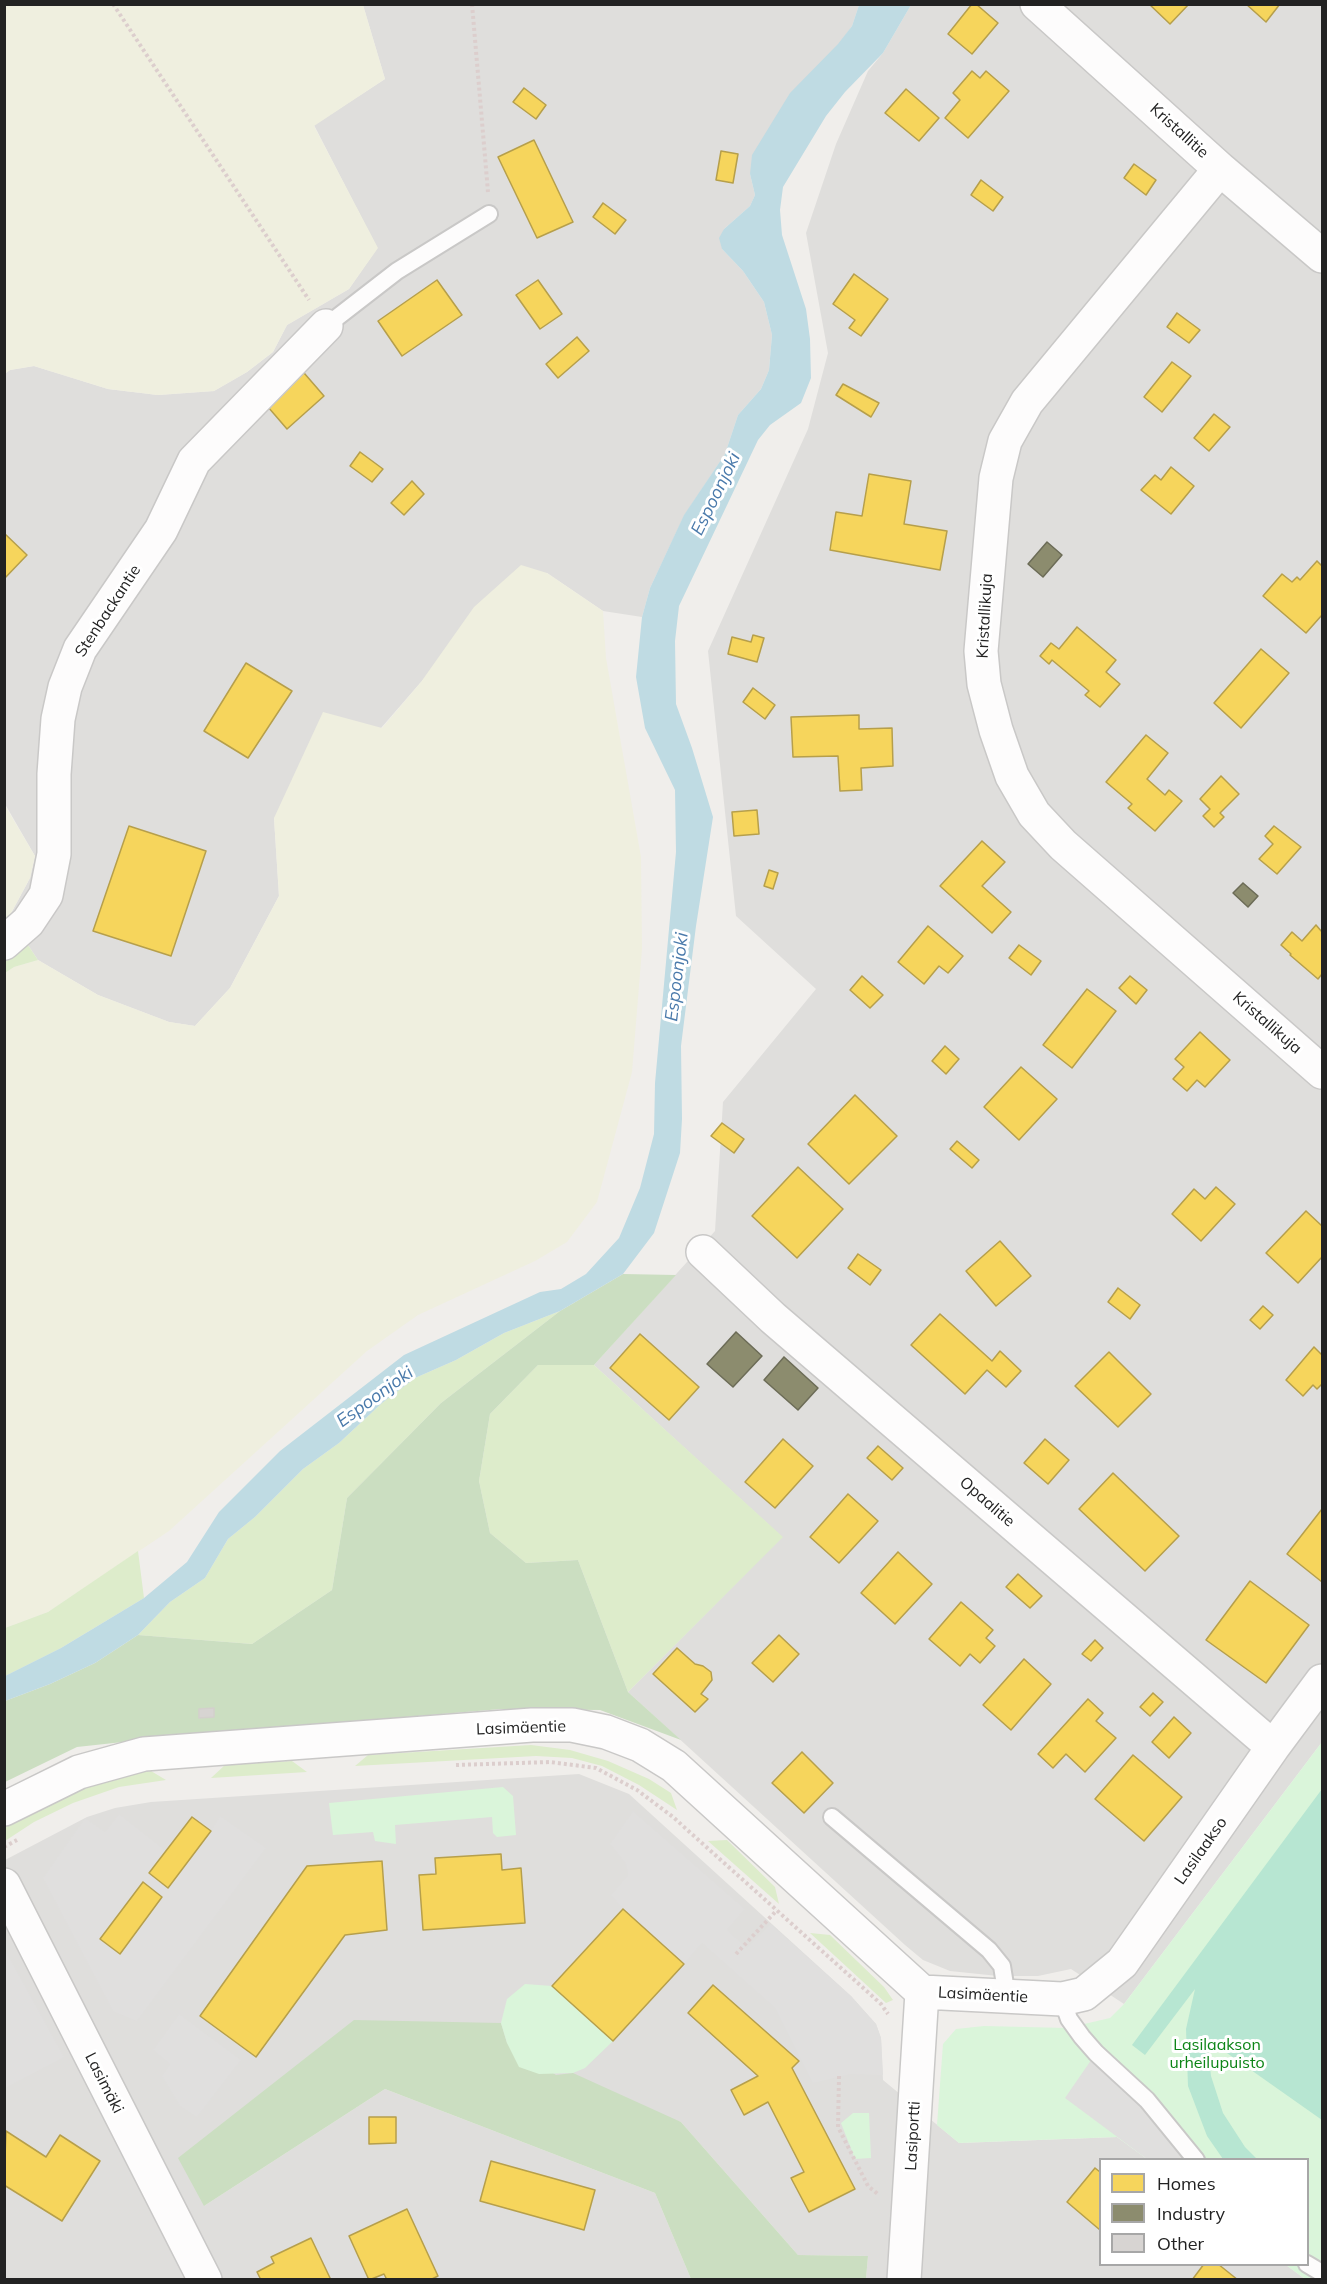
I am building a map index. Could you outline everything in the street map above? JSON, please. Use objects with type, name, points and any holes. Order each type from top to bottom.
[{"type":"street","name":"Kristallitie","points":[[1037,4],[1220,169],[1323,256]]},
{"type":"street","name":"Kristallikuja","points":[[1220,169],[1028,402],[1005,441],[996,478],[981,651],[984,684],[996,730],[1009,766],[1034,814],[1063,845],[1323,1072]]},
{"type":"street","name":"Stenbackantie","points":[[4,943],[28,922],[46,895],[54,854],[54,774],[58,719],[65,687],[80,649],[161,530],[194,461],[326,326]]},
{"type":"street","name":"Opaalitie","points":[[704,1252],[773,1318],[1273,1747]]},
{"type":"street","name":"Lasilaakso","points":[[1062,1999],[1084,1994],[1122,1963],[1273,1747],[1323,1681]]},
{"type":"street","name":"Lasimäentie","points":[[4,1809],[79,1772],[144,1754],[532,1725],[572,1725],[606,1732],[640,1745],[674,1766],[922,1992],[1062,1999]]},
{"type":"street","name":"Lasimäki","points":[[4,1885],[205,2280]]},
{"type":"street","name":"Lasiportti","points":[[904,2280],[922,1992]]},
{"type":"lane","points":[[326,326],[397,271],[489,214]]},
{"type":"lane","points":[[832,1817],[989,1950],[1002,1966],[1007,1997]]},
{"type":"lane","points":[[1062,1999],[1069,2019],[1082,2037],[1147,2100],[1194,2158]]},
{"type":"lane","points":[[1308,2266],[1323,2274]]},
{"type":"path","points":[[112,4],[326,326]]},
{"type":"path","points":[[472,4],[489,214]]},
{"type":"path","points":[[445,1766],[550,1762],[596,1768],[637,1790],[673,1817],[777,1910],[881,2004],[891,2018]]},
{"type":"path","points":[[4,1847],[21,1838]]},
{"type":"path","points":[[736,1954],[777,1910]]},
{"type":"path","points":[[839,2076],[838,2127],[868,2186],[882,2198]]},
{"type":"shaded area","points":[[363,5],[859,5],[852,26],[750,174],[755,195],[750,206],[724,229],[722,249],[743,271],[764,302],[772,335],[769,370],[761,389],[738,415],[725,454],[684,516],[650,588],[642,617],[603,611],[547,573],[421,682],[381,728],[274,818],[279,896],[230,988],[195,1026],[169,1022],[98,995],[38,960],[9,917],[30,878],[35,856],[5,804],[4,374],[10,370],[34,366],[108,389],[158,395],[214,391],[247,372],[273,352],[287,325],[349,289],[377,248],[314,125],[385,79]]},
{"type":"shaded area","points":[[911,5],[1322,5],[1322,1742],[1124,2004],[1071,1969],[1038,1976],[998,1976],[950,1971],[923,1960],[628,1692],[782,1537],[594,1365],[715,1231],[723,1102],[816,989],[736,916],[708,651],[808,429],[828,353],[806,233],[836,144],[868,71],[883,53]]},
{"type":"shaded area","points":[[579,1774],[629,1794],[851,1996],[876,2024],[881,2038],[883,2080],[959,2143],[1117,2137],[1146,2158],[1099,2158],[1099,2266],[1287,2266],[1305,2279],[866,2279],[868,2256],[798,2255],[681,2122],[355,2020],[204,2206],[385,2089],[655,2193],[691,2279],[5,2280],[5,1860],[87,1817],[115,1808],[151,1802]]},
{"type":"shaded area","points":[[633,1811],[745,1909],[727,1930],[747,1948],[771,1924],[851,1996],[876,2024],[881,2038],[883,2075],[850,2074],[813,2083],[776,2009],[702,1943],[684,1964],[623,1909],[611,1895],[628,1875],[626,1864],[610,1844]]},
{"type":"shaded area","points":[[119,1814],[166,1851],[192,1817],[211,1831],[220,1816],[266,1848],[137,2021],[113,2011],[43,1878],[85,1818],[105,1832]]},
{"type":"shaded area","points":[[4,1948],[64,2057],[5,2088],[4,2088]]},
{"type":"shaded area","points":[[179,2014],[241,2060],[197,2117],[180,2106],[162,2076],[170,2064],[153,2050]]},
{"type":"shaded area","points":[[1096,2053],[1191,2158],[1146,2158],[1065,2098]]},
{"type":"green space","points":[[5,4],[363,5],[385,79],[314,126],[378,248],[349,289],[287,325],[273,352],[247,372],[214,391],[158,395],[108,389],[34,366],[10,370],[5,374]]},
{"type":"green space","points":[[521,565],[547,573],[603,611],[606,658],[641,857],[642,949],[632,1072],[597,1202],[567,1242],[535,1261],[418,1315],[367,1351],[169,1531],[48,1612],[5,1628],[5,973],[14,967],[38,960],[98,995],[169,1022],[195,1026],[230,988],[279,896],[274,818],[323,712],[382,728],[421,682],[474,607]]},
{"type":"green space","points":[[4,804],[35,856],[30,878],[9,917],[5,920]]},
{"type":"green space","points":[[9,917],[38,960],[14,967],[5,973],[5,920]]},
{"type":"green space","points":[[623,1274],[676,1275],[594,1365],[538,1365],[490,1414],[479,1481],[490,1533],[526,1563],[578,1560],[628,1692],[681,1740],[600,1710],[501,1709],[77,1747],[5,1782],[5,1701],[50,1684],[95,1663],[138,1635],[252,1644],[332,1590],[347,1498],[441,1403],[560,1311]]},
{"type":"green space","points":[[560,1311],[441,1403],[347,1498],[332,1590],[252,1644],[138,1635],[170,1602],[205,1578],[228,1539],[255,1517],[303,1469],[339,1443],[382,1403],[415,1378],[456,1360],[504,1333]]},
{"type":"green space","points":[[538,1365],[594,1365],[783,1537],[628,1692],[578,1560],[526,1563],[490,1533],[479,1481],[490,1414]]},
{"type":"green space","points":[[138,1551],[144,1598],[61,1648],[5,1676],[5,1628],[48,1612]]},
{"type":"green space","name":"Lasilaakson urheilupuisto","points":[[1322,1742],[1322,2279],[1305,2279],[1287,2266],[1309,2266],[1309,2158],[1146,2158],[1117,2137],[959,2143],[937,2125],[943,2044],[956,2029],[984,2026],[1067,2028],[1110,2018],[1124,2004]]},
{"type":"green space","points":[[531,1745],[570,1750],[608,1761],[649,1779],[671,1793],[677,1810],[639,1785],[602,1766],[572,1758],[536,1756],[355,1766],[368,1755]]},
{"type":"green space","points":[[292,1761],[307,1772],[211,1778],[225,1765]]},
{"type":"green space","points":[[151,1771],[166,1780],[119,1787],[73,1803],[34,1822],[5,1841],[4,1830],[8,1822],[69,1790],[113,1776]]},
{"type":"green space","points":[[503,1787],[513,1796],[516,1835],[497,1837],[493,1833],[492,1817],[395,1825],[396,1844],[375,1841],[373,1832],[333,1835],[329,1803]]},
{"type":"green space","points":[[1322,1789],[1322,2120],[1207,2039],[1211,2076],[1223,2113],[1245,2147],[1256,2158],[1222,2158],[1207,2136],[1188,2086],[1186,2029],[1195,1989],[1145,2055],[1132,2045]]},
{"type":"green space","points":[[727,1840],[775,1887],[779,1904],[708,1841]]},
{"type":"green space","points":[[810,1933],[830,1935],[884,1987],[893,2000],[886,2003]]},
{"type":"green space","points":[[525,1984],[552,1986],[613,2041],[585,2068],[573,2073],[539,2074],[519,2067],[507,2043],[501,2023],[507,1999]]},
{"type":"green space","points":[[354,2020],[501,2023],[507,2043],[556,2075],[573,2073],[681,2122],[798,2255],[868,2256],[866,2279],[691,2279],[655,2193],[385,2089],[204,2206],[178,2158]]},
{"type":"green space","points":[[853,2113],[869,2113],[871,2158],[855,2159],[841,2123]]},
{"type":"water","name":"Espoonjoki","points":[[859,5],[911,5],[883,53],[845,92],[826,116],[783,187],[780,210],[782,235],[806,309],[810,339],[811,378],[801,403],[770,425],[758,440],[679,606],[675,641],[676,704],[713,817],[681,1046],[680,1153],[654,1233],[623,1274],[560,1311],[504,1333],[456,1360],[415,1378],[382,1403],[339,1443],[303,1469],[255,1517],[228,1539],[205,1578],[170,1602],[138,1635],[95,1663],[50,1684],[5,1701],[5,1676],[61,1648],[144,1598],[187,1562],[219,1512],[280,1451],[404,1355],[540,1292],[561,1289],[586,1274],[619,1238],[640,1188],[654,1134],[655,1083],[676,852],[675,790],[645,728],[636,677],[642,617],[650,588],[684,515],[725,454],[738,415],[761,389],[769,370],[772,335],[764,302],[743,271],[722,249],[719,238],[724,229],[750,206],[755,195],[750,174],[752,155],[790,93],[838,44],[852,26]]},
{"type":"building: Homes","points":[[972,4],[976,4],[998,23],[972,54],[948,34]]},
{"type":"building: Homes","points":[[1149,4],[1189,4],[1170,24]]},
{"type":"building: Homes","points":[[1246,4],[1280,4],[1266,22]]},
{"type":"building: Homes","points":[[972,71],[980,78],[986,71],[1009,91],[968,138],[945,118],[960,100],[953,93]]},
{"type":"building: Homes","points":[[524,88],[546,105],[536,119],[513,102]]},
{"type":"building: Homes","points":[[906,89],[939,118],[919,141],[885,113]]},
{"type":"building: Homes","points":[[534,140],[573,222],[537,238],[498,157]]},
{"type":"building: Homes","points":[[721,151],[738,154],[733,183],[716,180]]},
{"type":"building: Homes","points":[[1134,164],[1156,180],[1146,195],[1124,178]]},
{"type":"building: Homes","points":[[981,180],[1003,197],[993,211],[971,195]]},
{"type":"building: Homes","points":[[603,203],[626,220],[615,234],[593,217]]},
{"type":"building: Homes","points":[[854,274],[888,299],[861,336],[849,328],[855,320],[833,304]]},
{"type":"building: Homes","points":[[437,280],[462,315],[402,356],[378,321]]},
{"type":"building: Homes","points":[[538,280],[562,314],[540,329],[516,295]]},
{"type":"building: Homes","points":[[1177,313],[1200,330],[1189,343],[1167,327]]},
{"type":"building: Homes","points":[[577,337],[589,351],[558,378],[546,364]]},
{"type":"building: Homes","points":[[1172,362],[1191,376],[1162,412],[1144,397]]},
{"type":"building: Homes","points":[[298,366],[324,396],[287,429],[262,400]]},
{"type":"building: Homes","points":[[843,384],[879,403],[871,417],[836,395]]},
{"type":"building: Homes","points":[[1214,414],[1230,427],[1209,451],[1194,438]]},
{"type":"building: Homes","points":[[360,452],[383,469],[372,482],[350,466]]},
{"type":"building: Homes","points":[[1171,467],[1194,486],[1171,514],[1141,490],[1155,475],[1161,480]]},
{"type":"building: Homes","points":[[869,474],[911,481],[904,524],[947,531],[940,570],[830,550],[836,512],[862,516]]},
{"type":"building: Homes","points":[[412,481],[424,494],[404,515],[391,503]]},
{"type":"building: Homes","points":[[4,533],[27,555],[4,579]]},
{"type":"building: Homes","points":[[1317,561],[1322,566],[1322,615],[1306,633],[1263,596],[1282,574],[1292,582],[1297,577],[1300,580]]},
{"type":"building: Homes","points":[[1077,627],[1116,660],[1106,672],[1120,684],[1100,707],[1085,695],[1089,691],[1052,660],[1049,664],[1040,656],[1051,643],[1059,649]]},
{"type":"building: Homes","points":[[753,635],[764,638],[757,662],[728,654],[732,637],[751,642]]},
{"type":"building: Homes","points":[[1261,649],[1289,673],[1241,728],[1214,703]]},
{"type":"building: Homes","points":[[246,663],[292,691],[248,758],[204,731]]},
{"type":"building: Homes","points":[[753,688],[775,705],[765,719],[743,702]]},
{"type":"building: Homes","points":[[859,715],[859,729],[892,728],[893,766],[861,768],[862,790],[840,791],[838,756],[793,757],[791,717]]},
{"type":"building: Homes","points":[[1146,735],[1168,753],[1147,779],[1165,795],[1169,790],[1182,801],[1155,831],[1128,808],[1132,804],[1106,782]]},
{"type":"building: Homes","points":[[1221,776],[1239,794],[1220,813],[1224,817],[1214,827],[1203,816],[1210,809],[1200,799]]},
{"type":"building: Homes","points":[[757,810],[759,834],[734,836],[732,812]]},
{"type":"building: Homes","points":[[129,826],[206,851],[171,956],[93,931]]},
{"type":"building: Homes","points":[[1274,826],[1301,847],[1277,874],[1259,859],[1273,844],[1265,836]]},
{"type":"building: Homes","points":[[982,841],[1005,862],[982,886],[1011,912],[992,933],[940,886]]},
{"type":"building: Homes","points":[[769,870],[778,873],[773,889],[764,886]]},
{"type":"building: Homes","points":[[1316,925],[1322,932],[1322,974],[1318,979],[1281,945],[1292,932],[1302,941]]},
{"type":"building: Homes","points":[[928,926],[963,956],[948,973],[939,966],[924,984],[898,962]]},
{"type":"building: Homes","points":[[1019,945],[1041,961],[1031,975],[1009,958]]},
{"type":"building: Homes","points":[[862,976],[883,995],[870,1008],[850,990]]},
{"type":"building: Homes","points":[[1130,976],[1147,990],[1136,1004],[1119,988]]},
{"type":"building: Homes","points":[[1087,989],[1116,1011],[1072,1068],[1043,1045]]},
{"type":"building: Homes","points":[[1200,1032],[1230,1060],[1205,1087],[1197,1080],[1187,1091],[1173,1079],[1184,1067],[1175,1059]]},
{"type":"building: Homes","points":[[945,1046],[959,1059],[946,1074],[932,1061]]},
{"type":"building: Homes","points":[[1021,1067],[1057,1099],[1019,1140],[984,1107]]},
{"type":"building: Homes","points":[[855,1095],[897,1136],[849,1184],[808,1144]]},
{"type":"building: Homes","points":[[722,1123],[744,1139],[734,1153],[711,1136]]},
{"type":"building: Homes","points":[[957,1141],[979,1160],[972,1168],[950,1149]]},
{"type":"building: Homes","points":[[798,1167],[843,1209],[797,1258],[752,1216]]},
{"type":"building: Homes","points":[[1216,1187],[1235,1204],[1201,1241],[1172,1214],[1194,1189],[1205,1199]]},
{"type":"building: Homes","points":[[1306,1211],[1322,1226],[1322,1257],[1298,1283],[1266,1253]]},
{"type":"building: Homes","points":[[1000,1241],[1031,1276],[996,1306],[966,1271]]},
{"type":"building: Homes","points":[[858,1254],[881,1270],[870,1285],[848,1268]]},
{"type":"building: Homes","points":[[1118,1288],[1140,1305],[1130,1319],[1108,1302]]},
{"type":"building: Homes","points":[[1263,1306],[1273,1315],[1260,1329],[1250,1320]]},
{"type":"building: Homes","points":[[940,1314],[992,1361],[1000,1351],[1021,1371],[1006,1387],[987,1370],[965,1394],[911,1345]]},
{"type":"building: Homes","points":[[640,1334],[699,1387],[669,1420],[610,1368]]},
{"type":"building: Homes","points":[[1314,1347],[1322,1355],[1322,1384],[1317,1389],[1313,1385],[1303,1396],[1286,1380]]},
{"type":"building: Homes","points":[[1109,1352],[1151,1394],[1118,1427],[1075,1386]]},
{"type":"building: Homes","points":[[783,1439],[813,1466],[775,1508],[745,1482]]},
{"type":"building: Homes","points":[[1045,1439],[1069,1460],[1048,1484],[1024,1463]]},
{"type":"building: Homes","points":[[878,1446],[903,1468],[892,1480],[867,1458]]},
{"type":"building: Homes","points":[[1113,1473],[1179,1536],[1145,1571],[1079,1509]]},
{"type":"building: Homes","points":[[848,1494],[878,1521],[839,1563],[810,1537]]},
{"type":"building: Homes","points":[[1322,1509],[1322,1582],[1287,1554]]},
{"type":"building: Homes","points":[[898,1552],[932,1584],[895,1624],[861,1593]]},
{"type":"building: Homes","points":[[1018,1574],[1042,1596],[1030,1608],[1006,1587]]},
{"type":"building: Homes","points":[[1250,1581],[1309,1625],[1266,1683],[1206,1640]]},
{"type":"building: Homes","points":[[961,1602],[993,1630],[986,1638],[995,1646],[980,1663],[970,1654],[960,1666],[929,1639]]},
{"type":"building: Homes","points":[[779,1635],[799,1654],[773,1682],[752,1663]]},
{"type":"building: Homes","points":[[1095,1640],[1103,1648],[1091,1661],[1082,1654]]},
{"type":"building: Homes","points":[[677,1648],[695,1664],[711,1672],[712,1680],[701,1694],[708,1699],[695,1712],[653,1674]]},
{"type":"building: Homes","points":[[1024,1659],[1051,1684],[1011,1730],[983,1705]]},
{"type":"building: Homes","points":[[1153,1693],[1163,1702],[1150,1716],[1140,1707]]},
{"type":"building: Homes","points":[[1088,1699],[1103,1713],[1096,1721],[1116,1738],[1085,1772],[1066,1754],[1053,1768],[1038,1754]]},
{"type":"building: Homes","points":[[1174,1717],[1191,1733],[1169,1758],[1152,1742]]},
{"type":"building: Homes","points":[[802,1752],[833,1783],[804,1813],[772,1783]]},
{"type":"building: Homes","points":[[1133,1755],[1182,1797],[1144,1841],[1095,1799]]},
{"type":"building: Homes","points":[[192,1817],[211,1831],[168,1888],[149,1873]]},
{"type":"building: Homes","points":[[501,1854],[502,1870],[521,1868],[525,1923],[423,1930],[419,1875],[436,1874],[435,1858]]},
{"type":"building: Homes","points":[[382,1861],[387,1930],[345,1935],[256,2057],[200,2016],[307,1866]]},
{"type":"building: Homes","points":[[143,1882],[162,1897],[120,1954],[100,1939]]},
{"type":"building: Homes","points":[[623,1909],[684,1964],[613,2041],[552,1986]]},
{"type":"building: Homes","points":[[713,1985],[799,2061],[792,2068],[855,2189],[809,2212],[791,2178],[804,2172],[768,2102],[744,2115],[731,2090],[758,2076],[688,2013]]},
{"type":"building: Homes","points":[[369,2117],[396,2117],[396,2143],[369,2144]]},
{"type":"building: Homes","points":[[6,2131],[46,2157],[60,2135],[100,2161],[62,2221],[4,2185]]},
{"type":"building: Homes","points":[[491,2161],[595,2190],[584,2230],[480,2201]]},
{"type":"building: Homes","points":[[1095,2168],[1099,2171],[1099,2229],[1067,2202]]},
{"type":"building: Homes","points":[[407,2209],[438,2276],[430,2280],[387,2280],[384,2274],[369,2280],[349,2236]]},
{"type":"building: Homes","points":[[311,2238],[331,2280],[261,2280],[257,2272],[274,2263],[271,2257]]},
{"type":"building: Homes","points":[[1202,2266],[1220,2266],[1238,2280],[1192,2280]]},
{"type":"building: Industry","points":[[1047,542],[1062,555],[1043,577],[1028,564]]},
{"type":"building: Industry","points":[[1243,883],[1258,896],[1248,907],[1233,893]]},
{"type":"building: Industry","points":[[736,1332],[762,1356],[733,1387],[707,1364]]},
{"type":"building: Industry","points":[[784,1357],[818,1388],[798,1410],[764,1380]]},
{"type":"building: Other","points":[[214,1708],[214,1717],[199,1718],[199,1709]]}]
